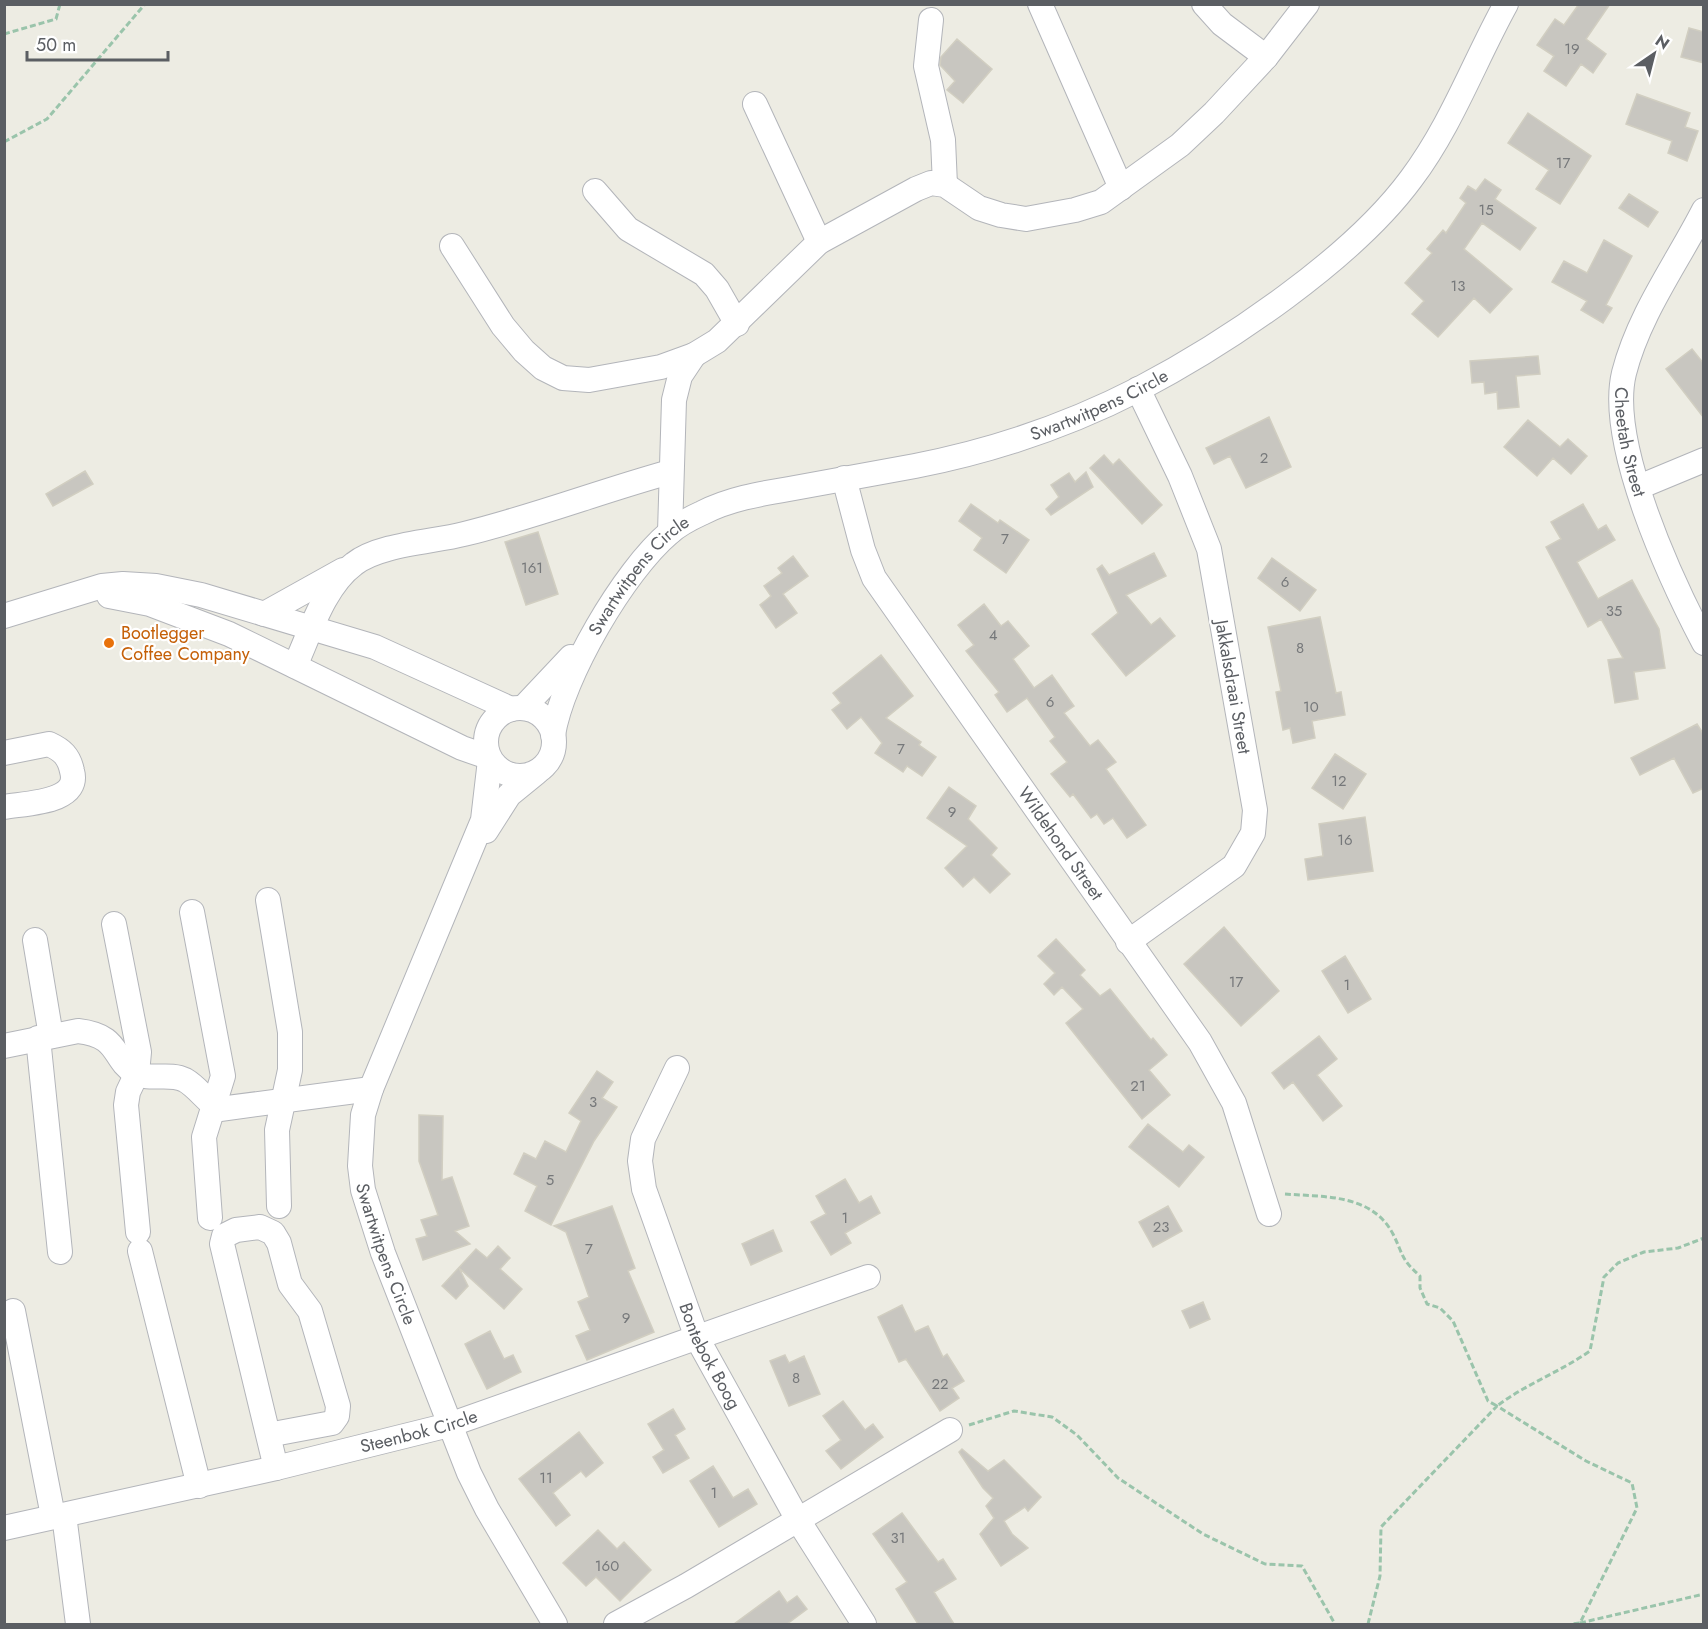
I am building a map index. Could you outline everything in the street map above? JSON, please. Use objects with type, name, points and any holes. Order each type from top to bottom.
[{"type":"street","points":[[1040,4],[1121,188]]},
{"type":"street","points":[[1204,4],[1222,24],[1266,57]]},
{"type":"street","points":[[452,246],[503,326],[524,351],[543,368],[563,378],[589,380],[622,376],[661,367],[694,355],[717,341],[819,242],[931,183],[945,185],[979,208],[1001,215],[1026,219],[1076,210],[1101,202],[1180,145],[1214,113],[1266,57],[1307,4]]},
{"type":"street","name":"Swartwitpens Circle","points":[[554,735],[564,690],[588,641],[633,574],[670,532],[706,510],[730,501],[923,464],[982,450],[1055,425],[1138,389],[1208,349],[1289,293],[1346,247],[1392,203],[1412,179],[1441,133],[1506,4]]},
{"type":"street","points":[[931,20],[926,66],[943,140],[945,185]]},
{"type":"street","points":[[755,104],[819,242]]},
{"type":"street","points":[[595,191],[628,229],[704,274],[717,289],[737,324]]},
{"type":"street","name":"Cheetah Street","points":[[1704,210],[1645,319],[1624,375],[1623,435],[1639,488],[1680,597],[1704,643]]},
{"type":"street","points":[[670,532],[670,472],[674,400],[680,375],[694,355]]},
{"type":"street","name":"Jakkalsdraai Street","points":[[1128,942],[1234,866],[1253,833],[1255,810],[1209,549],[1184,485],[1138,389]]},
{"type":"street","points":[[1639,488],[1704,460]]},
{"type":"street","points":[[264,614],[355,563],[389,550],[463,535],[524,518],[597,492],[670,472]]},
{"type":"street","name":"Wildehond Street","points":[[844,478],[863,550],[874,578],[1200,1042],[1220,1076],[1250,1148],[1266,1204]]},
{"type":"street","points":[[295,666],[337,581],[355,563]]},
{"type":"street","points":[[4,616],[102,586],[123,584],[156,586],[201,595],[375,647],[543,717],[554,735],[551,757],[536,773],[516,777],[506,774],[489,758],[390,713],[229,634],[150,604],[125,598],[77,594]]},
{"type":"street","name":"Swartwitpens Circle","points":[[517,708],[588,641]]},
{"type":"street","points":[[489,758],[485,740],[491,723],[517,708]]},
{"type":"street","points":[[4,753],[49,744],[67,755],[74,775],[73,786],[66,793],[4,807]]},
{"type":"street","name":"Swartwitpens Circle","points":[[489,758],[483,820],[371,1089],[363,1115],[360,1143],[363,1190],[383,1253],[449,1425],[487,1509],[555,1624]]},
{"type":"street","name":"Swartwitpens Circle","points":[[464,870],[504,802],[516,787],[536,773]]},
{"type":"street","points":[[268,900],[290,1032],[290,1070],[277,1130],[279,1206]]},
{"type":"street","points":[[192,912],[222,1076],[204,1137],[210,1218]]},
{"type":"street","points":[[114,924],[139,1052],[137,1073],[128,1092],[126,1105],[139,1241],[199,1486]]},
{"type":"street","points":[[35,940],[45,1037],[60,1252]]},
{"type":"street","points":[[4,1046],[78,1031],[103,1037],[114,1046],[133,1071],[144,1076],[171,1076],[184,1080],[214,1107],[220,1109],[371,1089]]},
{"type":"street","name":"Bontebok Boog","points":[[677,1068],[646,1131],[640,1161],[644,1189],[697,1338],[798,1520],[864,1624]]},
{"type":"street","points":[[267,1435],[332,1423],[337,1416],[338,1406],[310,1311],[290,1284],[279,1243],[273,1233],[260,1227],[236,1230],[224,1236],[222,1244],[267,1435],[276,1468]]},
{"type":"street","name":"Steenbok Circle","points":[[4,1528],[199,1486],[449,1425],[868,1277]]},
{"type":"street","points":[[13,1311],[59,1516],[78,1624]]},
{"type":"street","points":[[616,1624],[950,1430]]},
{"type":"path","points":[[4,34],[56,19],[60,4]]},
{"type":"path","points":[[4,142],[47,119],[145,4]]},
{"type":"path","points":[[1266,1204],[1340,1198],[1370,1207],[1392,1232],[1402,1260],[1420,1276],[1420,1288],[1427,1304],[1440,1308],[1453,1321],[1488,1401],[1586,1461],[1632,1483],[1637,1508],[1580,1624]]},
{"type":"path","points":[[1368,1624],[1380,1576],[1381,1527],[1497,1406],[1510,1396],[1565,1369],[1590,1351],[1604,1277],[1618,1263],[1644,1252],[1678,1248],[1704,1238]]},
{"type":"path","points":[[950,1430],[1014,1411],[1052,1417],[1077,1435],[1118,1479],[1203,1534],[1265,1564],[1302,1566],[1335,1624]]},
{"type":"path","points":[[1571,1624],[1580,1624],[1704,1594]]},
{"type":"building","points":[[1579,4],[1610,4],[1586,39],[1606,54],[1593,73],[1581,64],[1566,86],[1544,71],[1554,56],[1537,45],[1555,19],[1564,25]]},
{"type":"building","points":[[1689,28],[1704,32],[1704,63],[1681,57]]},
{"type":"building","points":[[957,39],[992,69],[963,103],[947,90],[955,81],[940,65],[941,57]]},
{"type":"building","points":[[1637,94],[1690,113],[1685,127],[1698,131],[1687,161],[1668,153],[1672,141],[1626,124]]},
{"type":"building","points":[[1528,113],[1591,156],[1560,204],[1536,189],[1549,170],[1508,143]]},
{"type":"building","points":[[1485,179],[1501,190],[1495,199],[1536,228],[1520,250],[1482,223],[1464,249],[1512,289],[1490,313],[1474,298],[1438,337],[1412,314],[1424,301],[1405,283],[1432,253],[1427,249],[1443,230],[1446,233],[1466,203],[1460,198],[1468,186],[1476,191]]},
{"type":"building","points":[[1629,194],[1658,212],[1648,227],[1619,208]]},
{"type":"building","points":[[1604,240],[1632,256],[1606,305],[1612,308],[1603,323],[1581,310],[1587,301],[1552,282],[1564,261],[1587,273]]},
{"type":"building","points":[[1692,349],[1704,364],[1704,418],[1666,369]]},
{"type":"building","points":[[1538,356],[1540,374],[1516,376],[1519,407],[1498,409],[1497,392],[1485,394],[1484,382],[1472,383],[1470,361]]},
{"type":"building","points":[[1269,417],[1291,467],[1246,488],[1230,456],[1214,464],[1206,448]]},
{"type":"building","points":[[1528,420],[1560,447],[1568,439],[1587,456],[1571,474],[1553,458],[1537,476],[1504,447]]},
{"type":"building","points":[[1104,455],[1113,465],[1119,459],[1162,505],[1142,524],[1090,468]]},
{"type":"building","points":[[85,471],[93,484],[53,506],[46,494]]},
{"type":"building","points":[[1086,472],[1093,487],[1051,515],[1046,509],[1059,497],[1051,485],[1069,473],[1075,482]]},
{"type":"building","points":[[971,504],[998,523],[1000,520],[1029,540],[1006,573],[974,550],[982,538],[959,521]]},
{"type":"building","points":[[1583,504],[1598,530],[1606,525],[1615,540],[1577,562],[1598,599],[1632,580],[1659,629],[1665,668],[1634,672],[1638,699],[1615,703],[1608,660],[1623,658],[1601,619],[1588,627],[1546,547],[1561,539],[1551,522]]},
{"type":"building","points":[[538,532],[558,594],[526,605],[505,542]]},
{"type":"building","points":[[1154,553],[1166,576],[1126,595],[1151,625],[1160,618],[1175,636],[1126,676],[1092,634],[1118,613],[1097,569],[1102,565],[1109,575]]},
{"type":"building","points":[[793,556],[808,576],[783,594],[797,613],[776,628],[760,605],[771,596],[764,586],[782,573],[778,568]]},
{"type":"building","points":[[1272,558],[1316,590],[1300,611],[1258,578]]},
{"type":"building","points":[[984,604],[1001,626],[1008,621],[1029,646],[1013,659],[1034,688],[1052,675],[1074,706],[1064,713],[1090,746],[1098,740],[1116,762],[1106,769],[1146,825],[1127,838],[1113,818],[1104,824],[1097,814],[1091,818],[1073,794],[1070,797],[1051,774],[1067,762],[1050,741],[1055,737],[1027,698],[1007,712],[995,695],[999,692],[966,651],[974,645],[958,625]]},
{"type":"building","points":[[1320,617],[1336,693],[1341,692],[1345,715],[1312,721],[1315,738],[1293,743],[1290,728],[1283,730],[1276,692],[1281,691],[1268,627]]},
{"type":"building","points":[[881,655],[913,696],[886,718],[921,742],[919,745],[936,757],[922,776],[907,766],[903,772],[875,753],[882,743],[861,717],[847,729],[832,710],[841,703],[833,693]]},
{"type":"building","points":[[1697,724],[1704,735],[1704,788],[1693,793],[1674,758],[1640,775],[1631,758]]},
{"type":"building","points":[[1335,754],[1366,774],[1343,809],[1312,788]]},
{"type":"building","points":[[949,787],[976,806],[968,819],[997,848],[991,855],[1010,874],[990,893],[974,877],[963,887],[945,868],[967,846],[927,818]]},
{"type":"building","points":[[1365,817],[1373,871],[1308,880],[1305,859],[1323,856],[1319,824]]},
{"type":"building","points":[[1224,927],[1279,991],[1241,1026],[1184,964]]},
{"type":"building","points":[[1056,939],[1085,970],[1080,975],[1100,996],[1110,989],[1151,1040],[1153,1038],[1167,1055],[1149,1070],[1170,1095],[1142,1119],[1066,1023],[1083,1009],[1062,987],[1054,995],[1044,984],[1055,973],[1038,956]]},
{"type":"building","points":[[1345,956],[1371,999],[1348,1013],[1322,971]]},
{"type":"building","points":[[1319,1036],[1337,1059],[1317,1075],[1342,1106],[1323,1121],[1293,1082],[1284,1089],[1272,1073]]},
{"type":"building","points":[[597,1071],[613,1082],[602,1098],[617,1107],[594,1141],[551,1225],[525,1211],[537,1186],[514,1174],[524,1153],[536,1159],[545,1141],[566,1152],[581,1121],[569,1113]]},
{"type":"building","points":[[419,1115],[443,1116],[442,1180],[452,1177],[469,1226],[455,1231],[470,1244],[423,1260],[416,1239],[427,1236],[421,1220],[438,1215],[419,1161]]},
{"type":"building","points":[[1148,1124],[1183,1152],[1189,1145],[1204,1157],[1179,1187],[1129,1147]]},
{"type":"building","points":[[845,1179],[859,1203],[871,1196],[880,1213],[845,1233],[851,1243],[831,1255],[811,1222],[826,1214],[816,1196]]},
{"type":"building","points":[[612,1206],[635,1268],[628,1271],[654,1332],[587,1360],[576,1336],[590,1330],[578,1302],[589,1297],[566,1232],[554,1226]]},
{"type":"building","points":[[1168,1206],[1182,1231],[1153,1247],[1139,1222]]},
{"type":"building","points":[[773,1230],[782,1251],[751,1265],[742,1244]]},
{"type":"building","points":[[498,1246],[510,1258],[500,1269],[522,1289],[504,1309],[459,1268],[468,1286],[456,1299],[442,1286],[476,1249],[487,1258]]},
{"type":"building","points":[[1203,1302],[1210,1319],[1190,1328],[1182,1311]]},
{"type":"building","points":[[902,1305],[915,1332],[928,1326],[943,1357],[947,1354],[964,1381],[952,1388],[959,1398],[940,1411],[906,1359],[899,1362],[878,1317]]},
{"type":"building","points":[[490,1331],[504,1359],[513,1355],[521,1372],[487,1389],[465,1344]]},
{"type":"building","points":[[785,1355],[789,1363],[804,1356],[820,1394],[789,1406],[770,1361]]},
{"type":"building","points":[[843,1401],[865,1430],[873,1424],[883,1437],[841,1469],[826,1451],[841,1440],[823,1416]]},
{"type":"building","points":[[673,1409],[685,1429],[675,1435],[689,1458],[663,1473],[653,1457],[664,1450],[648,1424]]},
{"type":"building","points":[[579,1432],[603,1463],[586,1477],[581,1471],[553,1493],[570,1515],[556,1526],[519,1479]]},
{"type":"building","points":[[962,1449],[988,1471],[1004,1460],[1041,1497],[1028,1511],[1025,1507],[1004,1521],[1012,1534],[1028,1548],[1001,1566],[980,1534],[994,1518],[986,1506],[993,1498],[983,1488],[959,1452]]},
{"type":"building","points":[[713,1466],[733,1498],[748,1489],[757,1504],[719,1527],[690,1481]]},
{"type":"building","points":[[902,1513],[938,1562],[943,1559],[956,1579],[934,1592],[954,1624],[918,1624],[896,1589],[907,1582],[873,1534]]},
{"type":"building","points":[[598,1530],[617,1549],[624,1542],[651,1570],[620,1601],[596,1577],[586,1586],[563,1563]]},
{"type":"building","points":[[779,1591],[787,1603],[797,1596],[807,1609],[787,1624],[734,1624]]},
{"type":"place","name":"Bootlegger Coffee Company","points":[[109,643]]}]
